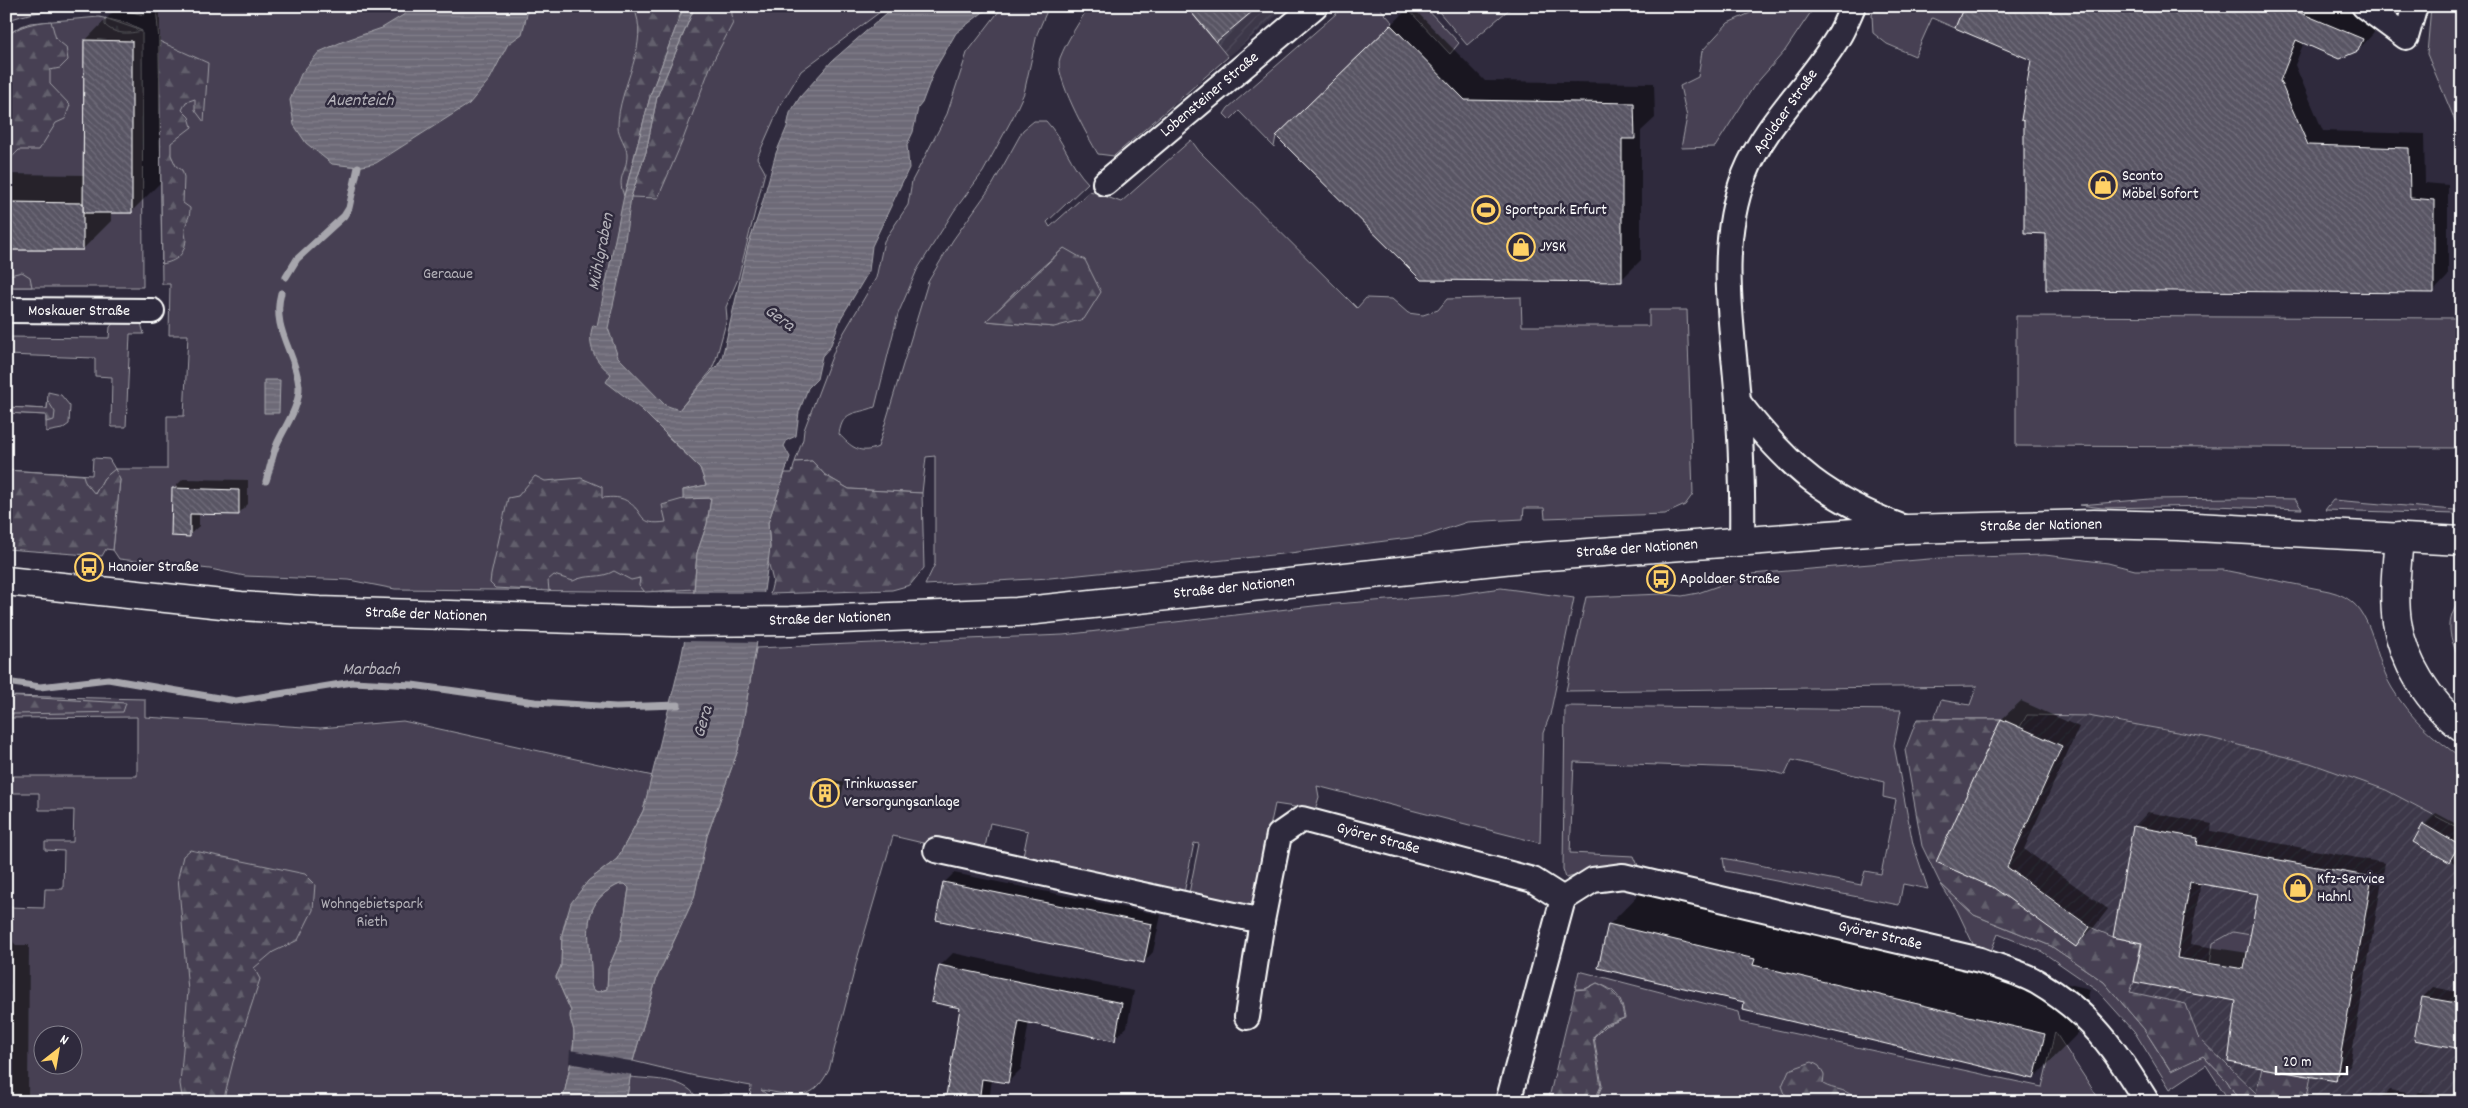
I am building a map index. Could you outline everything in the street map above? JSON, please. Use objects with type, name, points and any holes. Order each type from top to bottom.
[{"type":"main road","name":"Straße der Nationen","points":[[6,581],[241,606],[319,611],[673,622],[790,621],[1017,612],[1522,558],[1907,529],[2094,524],[2177,526],[2462,541]]},
{"type":"main road","points":[[2399,537],[2396,613],[2402,641],[2428,694],[2438,707],[2462,727]]},
{"type":"street","name":"Lobensteiner Straße","points":[[1105,183],[1315,6]]},
{"type":"street","name":"Apoldaer Straße","points":[[1742,542],[1738,402],[1728,301],[1728,267],[1735,209],[1745,174],[1765,136],[1840,34],[1853,6]]},
{"type":"street","points":[[2364,6],[2406,37],[2415,6]]},
{"type":"street","name":"Moskauer Straße","points":[[6,310],[152,311]]},
{"type":"street","points":[[1738,402],[1765,436],[1816,484],[1868,514],[1907,529]]},
{"type":"street","name":"Györer Straße","points":[[1247,1017],[1262,921],[1279,835],[1302,819],[1533,880],[1562,899],[1593,880],[1623,876],[1980,960],[2036,981],[2083,1013],[2114,1049],[2145,1101]]},
{"type":"street","points":[[936,850],[1262,921]]},
{"type":"street","points":[[1508,1102],[1562,899]]},
{"type":"shaded area","points":[[1186,6],[1288,6],[1228,57]]},
{"type":"shaded area","points":[[2027,715],[2088,716],[2210,738],[2310,763],[2386,790],[2462,830],[2462,1102],[2306,1102],[2310,1076],[2262,1068],[2257,1093],[2198,1037],[2186,1004],[2130,992],[2134,982],[2141,943],[2113,937],[2090,927],[2076,947],[1936,862],[2001,719],[2019,727]]},
{"type":"green space","points":[[6,6],[144,6],[144,15],[120,9],[83,7],[40,12],[6,22]]},
{"type":"green space","name":"Geraaue","points":[[156,6],[888,6],[801,71],[780,106],[757,158],[765,172],[738,279],[726,307],[727,319],[716,359],[711,371],[679,410],[666,435],[700,468],[706,485],[683,490],[694,592],[395,589],[349,580],[245,576],[210,569],[119,559],[113,550],[120,480],[115,470],[104,478],[95,494],[6,470],[92,475],[93,458],[109,459],[115,469],[167,469],[167,416],[184,416],[188,335],[169,335],[170,284],[162,284],[159,41]]},
{"type":"green space","points":[[633,6],[684,6],[651,93],[624,196],[621,179],[627,155],[618,126],[619,111],[633,66],[639,35],[638,20]]},
{"type":"green space","points":[[695,6],[731,6],[733,23],[711,65],[682,142],[658,198],[631,197],[646,152],[657,97]]},
{"type":"green space","points":[[1003,6],[1049,6],[1037,34],[1024,93],[1012,119],[983,172],[954,211],[917,270],[898,314],[875,407],[851,414],[844,420],[841,426],[839,434],[852,446],[861,450],[878,447],[928,282],[953,240],[993,184],[1023,130],[1034,121],[1046,121],[1076,168],[1088,183],[1047,222],[1050,227],[1090,191],[1121,202],[1191,140],[1199,151],[1357,308],[1366,298],[1392,299],[1408,313],[1423,315],[1438,310],[1447,299],[1521,297],[1522,326],[1649,326],[1649,310],[1687,310],[1693,494],[1685,505],[1665,514],[1545,518],[1544,508],[1524,508],[1523,519],[1467,522],[1425,536],[1282,554],[1050,578],[925,585],[935,564],[935,456],[926,457],[922,493],[849,489],[825,475],[812,461],[795,462],[804,430],[836,346],[876,278],[884,241],[908,205],[912,181],[947,114],[967,53]],"holes":[[[1064,248],[1054,327],[987,321],[1023,284]]]},
{"type":"green space","points":[[1089,6],[1186,6],[1228,57],[1114,156],[1098,154],[1066,91],[1059,66],[1060,58],[1066,45]]},
{"type":"green space","points":[[1345,6],[1378,6],[1393,23],[1276,136],[1274,147],[1239,111],[1230,120],[1224,114],[1228,108]]},
{"type":"green space","points":[[1405,6],[1424,6],[1459,43],[1450,54]]},
{"type":"green space","points":[[1434,6],[1513,6],[1467,45]]},
{"type":"green space","points":[[1760,6],[1815,6],[1784,52],[1754,86],[1715,147],[1681,148],[1687,117],[1680,86],[1698,77],[1702,51],[1728,23],[1759,9]]},
{"type":"green space","points":[[1875,6],[1964,6],[1955,28],[1932,18],[1915,56],[1887,44],[1873,33],[1872,15]]},
{"type":"green space","points":[[2431,6],[2462,6],[2462,137],[2427,54]]},
{"type":"green space","points":[[99,17],[126,23],[142,31],[143,287],[6,287],[6,250],[83,250],[83,213],[132,213],[132,41],[84,41],[83,203],[6,202],[6,36],[19,27],[30,23]]},
{"type":"green space","points":[[105,18],[142,31],[127,33],[113,31],[105,25]]},
{"type":"green space","points":[[51,21],[56,39],[66,47],[68,60],[60,68],[50,70],[50,84],[70,105],[65,119],[56,123],[39,150],[19,150],[13,156],[8,164],[9,176],[6,180],[6,36],[27,25]]},
{"type":"green space","points":[[159,41],[208,63],[204,122],[195,110],[195,99],[186,102],[182,110],[189,117],[192,127],[171,143],[171,155],[176,166],[182,170],[184,177],[183,203],[190,208],[185,230],[185,246],[178,257],[162,264]]},
{"type":"green space","points":[[1064,248],[1085,260],[1101,292],[1084,319],[1054,327],[986,321]]},
{"type":"green space","points":[[22,272],[30,277],[32,287],[6,287],[6,274]]},
{"type":"green space","points":[[2016,316],[2462,318],[2462,448],[2016,446]]},
{"type":"green space","points":[[117,319],[141,323],[144,334],[130,334],[126,427],[111,427],[112,377],[95,376],[95,358],[6,355],[6,337],[109,338],[110,327]]},
{"type":"green space","points":[[48,392],[61,395],[70,406],[69,424],[62,429],[46,432],[46,415],[6,413],[6,407],[47,409]]},
{"type":"green space","points":[[48,401],[55,412],[54,420],[46,422],[46,415],[6,413],[6,407],[47,409]]},
{"type":"green space","points":[[812,461],[825,475],[849,489],[922,493],[924,568],[910,585],[892,590],[770,594],[773,581],[767,557],[770,548],[768,523],[785,473],[792,473],[795,462]]},
{"type":"green space","points":[[115,469],[120,480],[113,550],[106,549],[102,556],[6,549],[6,470],[83,475],[85,482],[95,494],[104,478]]},
{"type":"green space","points":[[535,476],[545,481],[581,478],[602,487],[602,498],[623,499],[635,507],[646,521],[657,523],[666,522],[662,505],[683,499],[711,498],[707,524],[697,553],[694,589],[645,592],[639,585],[640,578],[631,580],[614,571],[604,575],[573,581],[554,575],[548,580],[549,591],[495,588],[490,583],[491,575],[508,498],[518,496]]},
{"type":"green space","points":[[2150,499],[2295,499],[2302,509],[2213,506],[2102,508],[2080,505]]},
{"type":"green space","points":[[2333,500],[2455,510],[2455,514],[2325,510]]},
{"type":"green space","points":[[2045,555],[2108,563],[2135,570],[2223,570],[2329,591],[2345,597],[2356,606],[2364,617],[2385,674],[2406,709],[2441,743],[2462,758],[2462,830],[2386,790],[2310,763],[2210,738],[2088,716],[2027,715],[2020,727],[2001,719],[1934,719],[1941,700],[1970,705],[1977,686],[1566,691],[1586,597],[1663,594],[1682,596],[1698,593],[1752,574],[1941,558]]},
{"type":"green space","points":[[1501,588],[1574,598],[1550,715],[1543,733],[1540,843],[1317,786],[1319,797],[1315,810],[1275,804],[1254,900],[1240,908],[1188,898],[1199,844],[1194,843],[1183,898],[1022,861],[1028,831],[990,823],[984,852],[940,847],[893,836],[858,956],[829,1070],[815,1089],[801,1095],[761,1090],[777,1102],[712,1102],[715,1097],[726,1094],[750,1097],[751,1086],[695,1076],[633,1061],[657,977],[694,898],[707,836],[738,750],[756,648],[1063,635],[1322,605],[1453,595]]},
{"type":"green space","points":[[2462,597],[2462,664],[2451,638],[2450,623],[2456,606]]},
{"type":"green space","name":"Wohngebietspark Rieth","points":[[6,696],[145,699],[145,717],[320,728],[403,721],[653,776],[643,811],[617,859],[588,881],[566,918],[562,934],[561,966],[556,977],[571,1011],[570,1017],[574,1034],[573,1051],[563,1102],[9,1102],[10,985],[6,978],[6,907],[44,908],[45,889],[63,889],[64,851],[45,850],[45,842],[73,842],[74,810],[39,810],[39,793],[6,793],[6,776],[137,776],[137,717],[6,718]]},
{"type":"green space","points":[[6,696],[126,703],[123,712],[15,714],[6,713]]},
{"type":"green space","points":[[1565,706],[1901,710],[1894,745],[1913,844],[1928,889],[1903,884],[1899,905],[1725,871],[1723,858],[1861,885],[1865,871],[1881,874],[1896,800],[1883,797],[1884,782],[1792,760],[1785,775],[1768,770],[1745,768],[1574,762],[1570,853],[1634,856],[1639,868],[1639,875],[1596,871],[1566,878],[1563,869]]},
{"type":"green space","points":[[1917,719],[2001,719],[1937,862],[1997,889],[2076,947],[2090,927],[2113,937],[2141,943],[2134,982],[2130,992],[2186,1004],[2198,1037],[2256,1093],[2262,1068],[2311,1076],[2306,1102],[2240,1102],[2227,1081],[2203,1056],[2171,1071],[2144,1029],[2104,982],[2051,946],[1974,915],[1940,883],[1922,846],[1905,750]]},
{"type":"green space","points":[[190,850],[305,874],[315,884],[313,910],[298,940],[273,952],[254,968],[260,979],[233,1062],[223,1102],[183,1102],[180,1084],[188,991],[178,877],[183,856]]},
{"type":"green space","points":[[1940,883],[1974,915],[2051,946],[2104,982],[2144,1029],[2170,1070],[2203,1056],[2227,1081],[2240,1102],[2230,1102],[2206,1065],[2170,1089],[2134,1031],[2096,989],[2041,951],[1998,934],[1991,951],[1974,946],[1957,910]]},
{"type":"green space","points":[[620,884],[625,884],[629,888],[621,939],[608,969],[607,989],[598,992],[593,990],[591,985],[589,928],[591,915],[596,903],[605,893]]},
{"type":"green space","points":[[2233,932],[2251,935],[2352,987],[2210,964],[2213,943]]},
{"type":"green space","points":[[1579,971],[1738,1012],[1740,1022],[2042,1087],[2055,1032],[2101,1102],[1595,1102],[1602,1086],[1594,1037],[1605,1026],[1625,1018],[1620,1000],[1610,989],[1597,983],[1585,989],[1575,989]]},
{"type":"green space","points":[[1597,983],[1616,996],[1624,1018],[1604,1025],[1593,1037],[1601,1086],[1594,1102],[1548,1102],[1575,990],[1586,989]]},
{"type":"green space","points":[[1812,1062],[1819,1066],[1824,1075],[1823,1084],[1851,1095],[1855,1098],[1853,1102],[1788,1102],[1782,1086],[1789,1070]]},
{"type":"green space","points":[[630,1077],[669,1081],[679,1084],[694,1094],[699,1102],[626,1102]]},
{"type":"water","name":"Auenteich","points":[[414,6],[529,6],[522,34],[508,44],[490,79],[469,104],[376,163],[358,167],[332,164],[306,143],[294,125],[290,100],[301,74],[319,52],[382,28]]},
{"type":"water","name":"Gera","points":[[684,6],[695,6],[657,97],[646,152],[631,197],[621,269],[608,328],[618,357],[665,405],[679,410],[722,358],[748,246],[776,153],[787,127],[790,113],[800,97],[832,61],[895,6],[991,6],[956,33],[934,71],[922,103],[918,108],[913,132],[907,145],[909,168],[872,246],[869,271],[841,318],[830,347],[822,356],[817,379],[808,388],[799,412],[796,436],[787,440],[784,446],[790,457],[768,523],[770,548],[756,648],[738,750],[707,836],[694,898],[657,977],[633,1061],[626,1102],[563,1102],[573,1051],[574,1034],[570,1017],[571,1011],[556,977],[561,966],[562,934],[571,903],[588,881],[617,859],[643,811],[681,659],[694,592],[697,553],[707,524],[711,498],[683,499],[683,490],[706,485],[700,468],[641,409],[606,382],[611,374],[600,364],[591,346],[591,333],[593,325],[597,326],[624,196],[651,93]],"holes":[[[620,884],[625,884],[629,888],[621,939],[608,969],[607,989],[598,992],[593,990],[591,985],[589,942],[591,915],[596,903],[605,893]]]},
{"type":"water","points":[[264,380],[280,380],[279,413],[264,413]]},
{"type":"pier","points":[[692,593],[765,593],[760,642],[682,641]]},
{"type":"pier","points":[[570,1050],[635,1062],[633,1075],[569,1063]]},
{"type":"building","points":[[1186,6],[1259,6],[1216,42]]},
{"type":"building","points":[[1964,6],[2284,6],[2363,39],[2358,51],[2339,59],[2296,40],[2280,81],[2308,145],[2409,148],[2410,198],[2434,200],[2434,293],[2046,290],[2046,234],[2024,233],[2024,121],[2021,120],[2031,60],[1955,28]]},
{"type":"building","name":"Sportpark Erfurt","points":[[1391,25],[1465,100],[1634,103],[1635,139],[1622,139],[1622,282],[1421,280],[1276,136]]},
{"type":"building","points":[[84,40],[132,41],[132,213],[83,213]]},
{"type":"building","points":[[6,202],[83,203],[83,250],[6,250]]},
{"type":"building","points":[[172,488],[239,490],[239,515],[190,514],[190,537],[171,536]]},
{"type":"building","points":[[2001,719],[2062,746],[2007,867],[2090,927],[2076,947],[1994,888],[1936,862]]},
{"type":"building","name":"Trinkwasser Versorgungsanlage","points":[[814,781],[840,786],[836,805],[811,800]]},
{"type":"building","points":[[2423,824],[2459,845],[2449,862],[2413,842]]},
{"type":"building","points":[[2133,826],[2198,838],[2197,845],[2372,877],[2336,1081],[2228,1062],[2236,1001],[2134,982],[2142,943],[2113,937]],"holes":[[[2190,882],[2258,894],[2244,969],[2177,958]]]},
{"type":"building","points":[[943,882],[1152,924],[1144,963],[936,920]]},
{"type":"building","points":[[1608,924],[1755,959],[1753,965],[2045,1034],[2034,1079],[1743,1010],[1744,1002],[1598,968]]},
{"type":"building","points":[[939,965],[1122,1003],[1115,1041],[1019,1021],[1008,1083],[982,1079],[979,1102],[945,1102],[960,1008],[931,1002]]},
{"type":"building","points":[[2422,997],[2462,1004],[2462,1049],[2414,1040]]},
{"type":"waterway","points":[[286,277],[297,259],[344,216],[349,208],[358,167]]},
{"type":"waterway","points":[[266,481],[275,449],[295,409],[299,394],[294,362],[285,341],[279,318],[281,293]]},
{"type":"waterway","name":"Marbach","points":[[6,682],[40,687],[108,679],[236,701],[353,682],[412,685],[535,702],[616,707],[678,705]]},
{"type":"place","name":"Sconto Möbel Sofort","points":[[2103,185]]},
{"type":"place","name":"Sportpark Erfurt","points":[[1486,210]]},
{"type":"place","name":"JYSK","points":[[1521,247]]},
{"type":"place","name":"Hanoier Straße","points":[[89,567]]},
{"type":"place","name":"Apoldaer Straße","points":[[1661,579]]},
{"type":"place","name":"Trinkwasser Versorgungsanlage","points":[[825,793]]},
{"type":"place","name":"Kfz-Service Hahnl","points":[[2298,888]]},
{"type":"water label","name":"Mühlgraben","points":[[602,252]]}]
